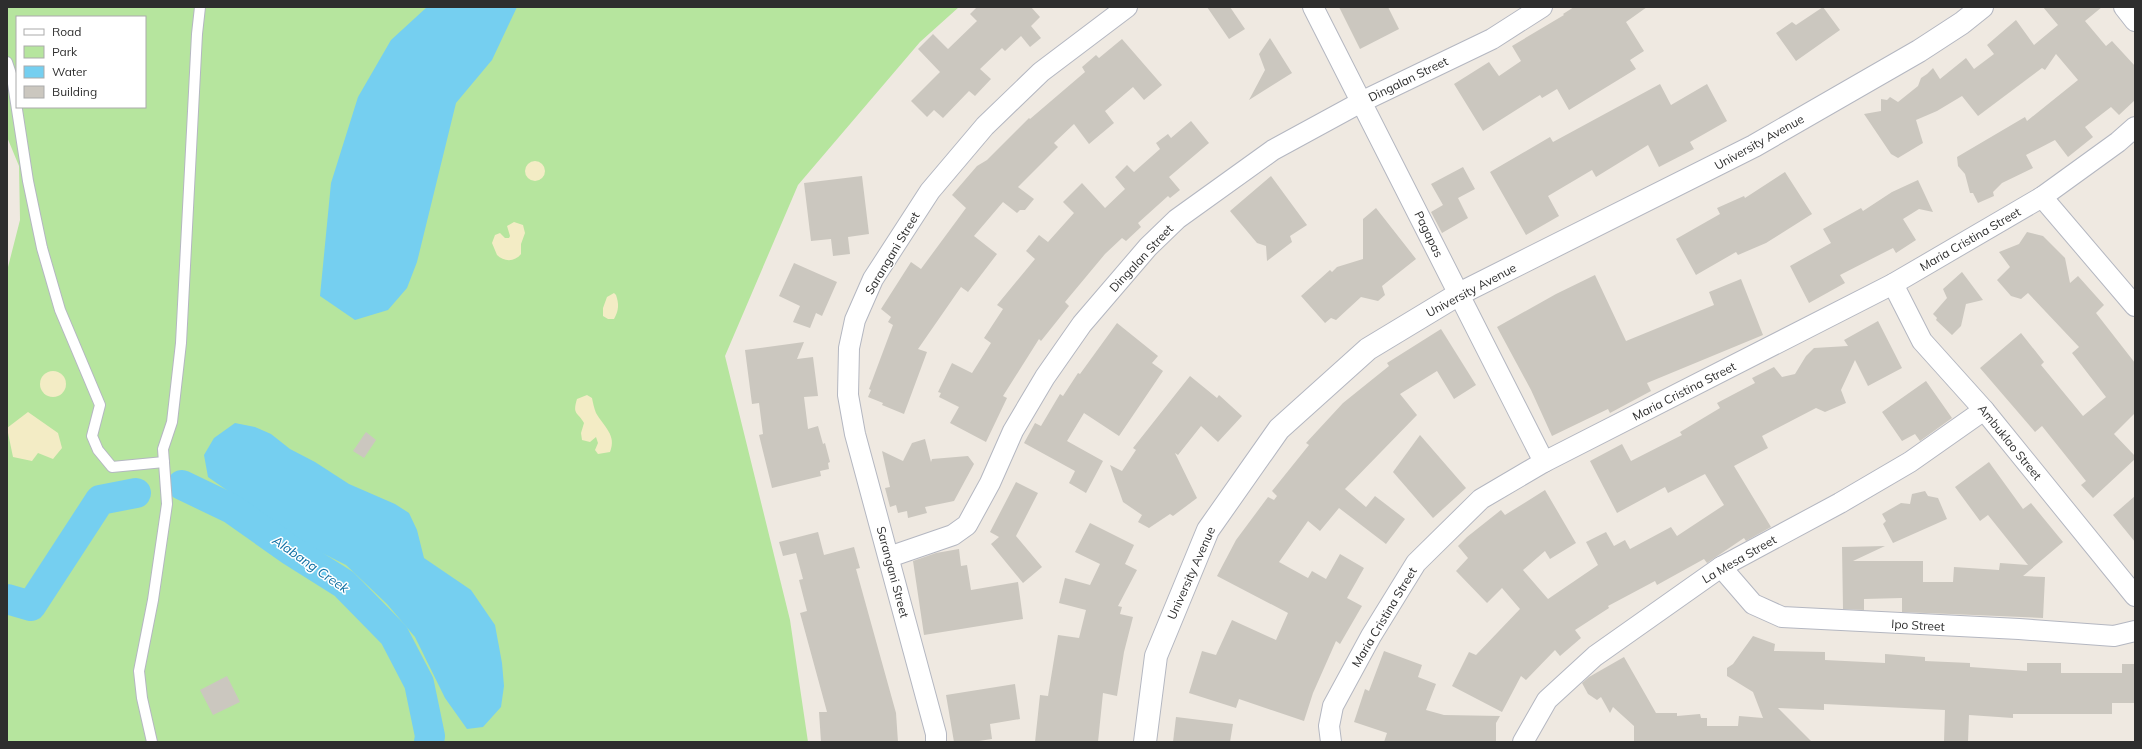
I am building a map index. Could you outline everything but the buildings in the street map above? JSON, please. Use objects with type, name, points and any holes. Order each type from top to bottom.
[{"type":"street","name":"Sarangani Street","points":[[936,742],[934,727],[855,434],[848,395],[849,348],[855,320],[873,279],[930,191],[980,132],[1041,72],[1127,7]]},
{"type":"street","name":"Pagapas","points":[[1313,7],[1544,462]]},
{"type":"street","name":"Dingalan Street","points":[[889,556],[953,535],[967,525],[990,483],[1014,431],[1045,377],[1082,324],[1148,247],[1177,219],[1273,150],[1362,101],[1492,39],[1542,7]]},
{"type":"street","name":"University Avenue","points":[[1145,742],[1156,656],[1208,530],[1279,429],[1368,349],[1459,294],[1754,146],[1919,51],[1962,23],[1982,7]]},
{"type":"street","points":[[2124,7],[2135,21]]},
{"type":"street","name":"Maria Cristina Street","points":[[1331,742],[1329,726],[1333,706],[1371,636],[1416,563],[1481,499],[1544,462],[1893,284],[2042,197],[2118,142],[2135,127]]},
{"type":"street","points":[[2042,197],[2135,306]]},
{"type":"street","name":"Ambuklao Street","points":[[1893,284],[1922,342],[1984,410],[2135,596]]},
{"type":"street","name":"La Mesa Street","points":[[1523,742],[1546,700],[1594,656],[1721,567],[1840,503],[1910,462],[1984,410]]},
{"type":"street","name":"Ipo Street","points":[[1721,567],[1753,604],[1782,617],[2019,629],[2114,636],[2135,631]]},
{"type":"lane","points":[[152,742],[142,698],[139,671],[153,600],[167,504],[163,449],[172,422],[181,343],[197,34],[200,7]]},
{"type":"lane","points":[[7,62],[12,77],[16,103]]},
{"type":"lane","points":[[17,108],[28,181],[42,248],[64,322],[100,405],[92,436],[98,450],[112,467],[164,462]]},
{"type":"green space","points":[[7,7],[959,7],[920,42],[798,185],[725,356],[790,620],[808,742],[7,742],[7,271],[20,220],[19,166],[7,137]]},
{"type":"sand","points":[[535,161],[542,164],[545,171],[542,178],[535,181],[528,178],[525,171],[528,164]]},
{"type":"sand","points":[[514,222],[523,225],[525,233],[521,244],[521,254],[516,259],[506,260],[497,255],[492,243],[495,235],[500,233],[505,238],[509,238],[510,236],[507,226]]},
{"type":"sand","points":[[614,293],[618,301],[618,310],[614,319],[608,319],[603,316],[603,308],[607,297]]},
{"type":"sand","points":[[53,371],[62,375],[66,384],[62,393],[53,397],[44,393],[40,384],[44,375]]},
{"type":"sand","points":[[587,395],[592,398],[596,413],[609,431],[612,441],[610,452],[598,454],[595,450],[598,443],[596,437],[590,442],[582,440],[581,433],[584,423],[576,413],[575,408],[577,399]]},
{"type":"sand","points":[[28,412],[58,433],[62,448],[53,459],[38,453],[32,461],[13,457],[7,428]]},
{"type":"water","points":[[427,7],[517,7],[492,60],[456,103],[417,262],[407,288],[388,310],[355,320],[320,296],[331,183],[358,97],[391,40]]},
{"type":"water","points":[[235,423],[255,427],[271,434],[290,449],[315,462],[349,484],[395,504],[409,513],[417,530],[424,558],[471,590],[495,625],[502,663],[504,686],[501,707],[483,727],[467,729],[445,698],[415,637],[387,604],[346,565],[304,544],[208,477],[204,455],[214,438]]},
{"type":"waterway","name":"Alabang Creek","points":[[182,485],[232,509],[290,550],[344,584],[394,635],[419,683],[430,736],[429,742]]},
{"type":"waterway","name":"Alabang Creek","points":[[7,599],[31,606],[100,500],[136,493]]}]
